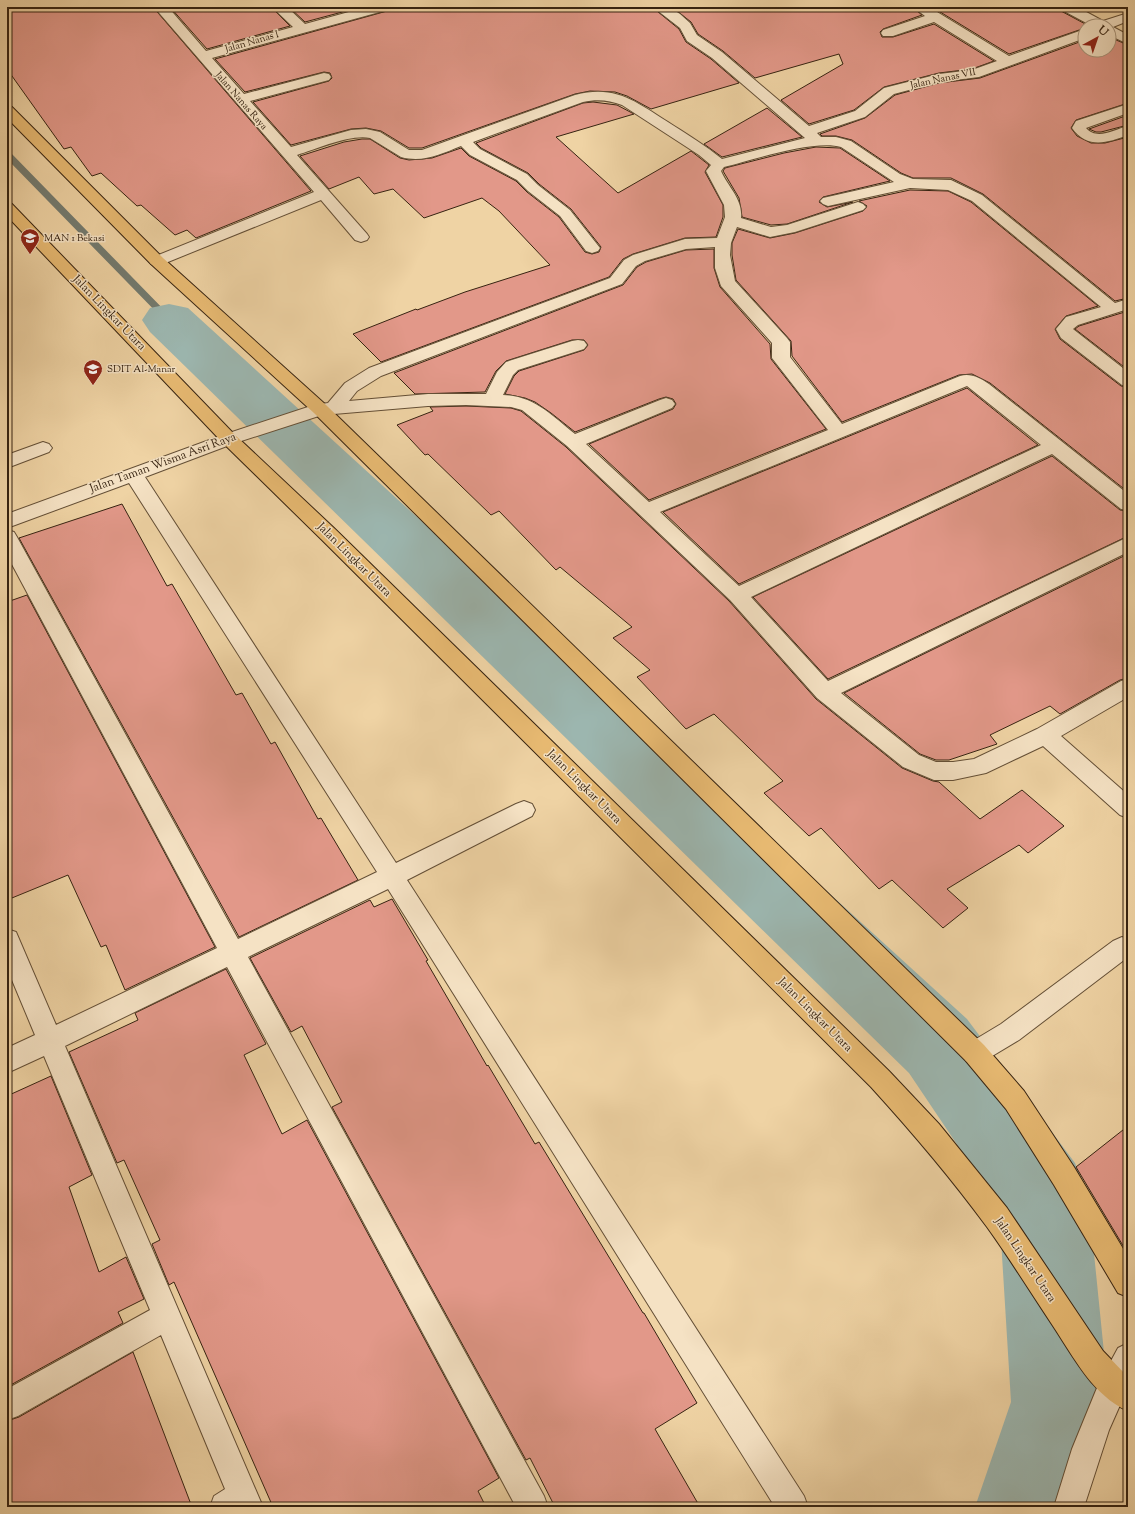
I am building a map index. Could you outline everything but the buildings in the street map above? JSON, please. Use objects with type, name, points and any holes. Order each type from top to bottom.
[{"type":"main road","points":[[7,110],[157,261],[328,408],[975,1053],[1019,1106],[1064,1176],[1128,1283]]},
{"type":"main road","name":"Jalan Lingkar Utara","points":[[7,207],[232,438],[339,545],[880,1079],[930,1133],[997,1218],[1093,1361],[1120,1389]]},
{"type":"street","name":"Jalan Nanas Raya","points":[[161,7],[361,238]]},
{"type":"street","name":"Jalan Nanas I","points":[[279,7],[301,28]]},
{"type":"street","name":"Jalan Nanas I","points":[[203,56],[382,7]]},
{"type":"street","points":[[660,7],[685,26],[692,38],[716,54],[811,136]]},
{"type":"street","points":[[920,7],[1007,61]]},
{"type":"street","points":[[1067,7],[1087,18]]},
{"type":"street","points":[[888,33],[935,17]]},
{"type":"street","points":[[1117,21],[1128,17]]},
{"type":"street","points":[[1117,34],[1128,40]]},
{"type":"street","name":"Jalan Nanas VII","points":[[811,136],[860,114],[872,106],[888,91],[939,78],[974,74],[1077,35]]},
{"type":"street","points":[[240,99],[324,77]]},
{"type":"street","points":[[287,153],[351,134],[360,133],[375,135],[398,150],[412,155],[423,155],[580,98],[603,94],[614,96],[627,102],[704,152],[719,164]]},
{"type":"street","points":[[1128,108],[1081,124],[1079,128],[1089,137],[1098,138],[1104,138],[1128,130]]},
{"type":"street","points":[[839,432],[781,358],[781,342],[729,286],[726,279],[723,262],[724,242],[734,212],[732,202],[715,177],[714,171],[719,164],[811,136],[846,144],[888,173],[910,183]]},
{"type":"street","points":[[463,140],[475,152],[522,177],[533,188],[565,213],[592,248]]},
{"type":"street","points":[[828,201],[910,183],[951,185],[977,198],[1120,306]]},
{"type":"street","points":[[732,220],[770,232],[789,229],[929,185]]},
{"type":"street","points":[[157,261],[322,194]]},
{"type":"street","points":[[328,408],[352,387],[375,372],[616,281],[630,263],[638,258],[685,244],[724,242]]},
{"type":"street","points":[[1120,306],[1069,323],[1064,330],[1067,334],[1128,381]]},
{"type":"street","points":[[492,400],[506,372],[512,366],[578,345]]},
{"type":"street","points":[[646,512],[966,380],[983,388],[1128,504]]},
{"type":"street","name":"Jalan Taman Wisma Asri Raya","points":[[7,521],[232,438],[291,418],[328,408],[428,400],[513,401],[528,406],[573,442],[646,512],[737,595],[825,692],[911,761],[934,771],[953,771],[978,767],[1045,735],[1128,687]]},
{"type":"street","points":[[573,442],[666,404]]},
{"type":"street","points":[[737,595],[1054,446]]},
{"type":"street","points":[[7,462],[43,448]]},
{"type":"street","points":[[134,475],[392,876],[793,1507]]},
{"type":"street","points":[[7,537],[533,1507]]},
{"type":"street","points":[[825,692],[1128,544]]},
{"type":"street","points":[[1045,735],[1128,809]]},
{"type":"street","points":[[7,1061],[392,876],[524,810]]},
{"type":"street","points":[[7,939],[167,1316],[239,1503]]},
{"type":"street","points":[[975,1053],[1010,1032],[1122,948]]},
{"type":"street","points":[[7,1405],[167,1316]]},
{"type":"street","points":[[1069,1507],[1078,1473],[1120,1389],[1128,1358]]},
{"type":"waterway","points":[[7,154],[169,320]]},
{"type":"waterway","points":[[169,320],[938,1046],[1043,1194],[1060,1402],[1026,1507]]},
{"type":"place","name":"MAN 1 Bekasi","points":[[30,255]]},
{"type":"place","name":"SDIT Al-Manar","points":[[93,386]]}]
